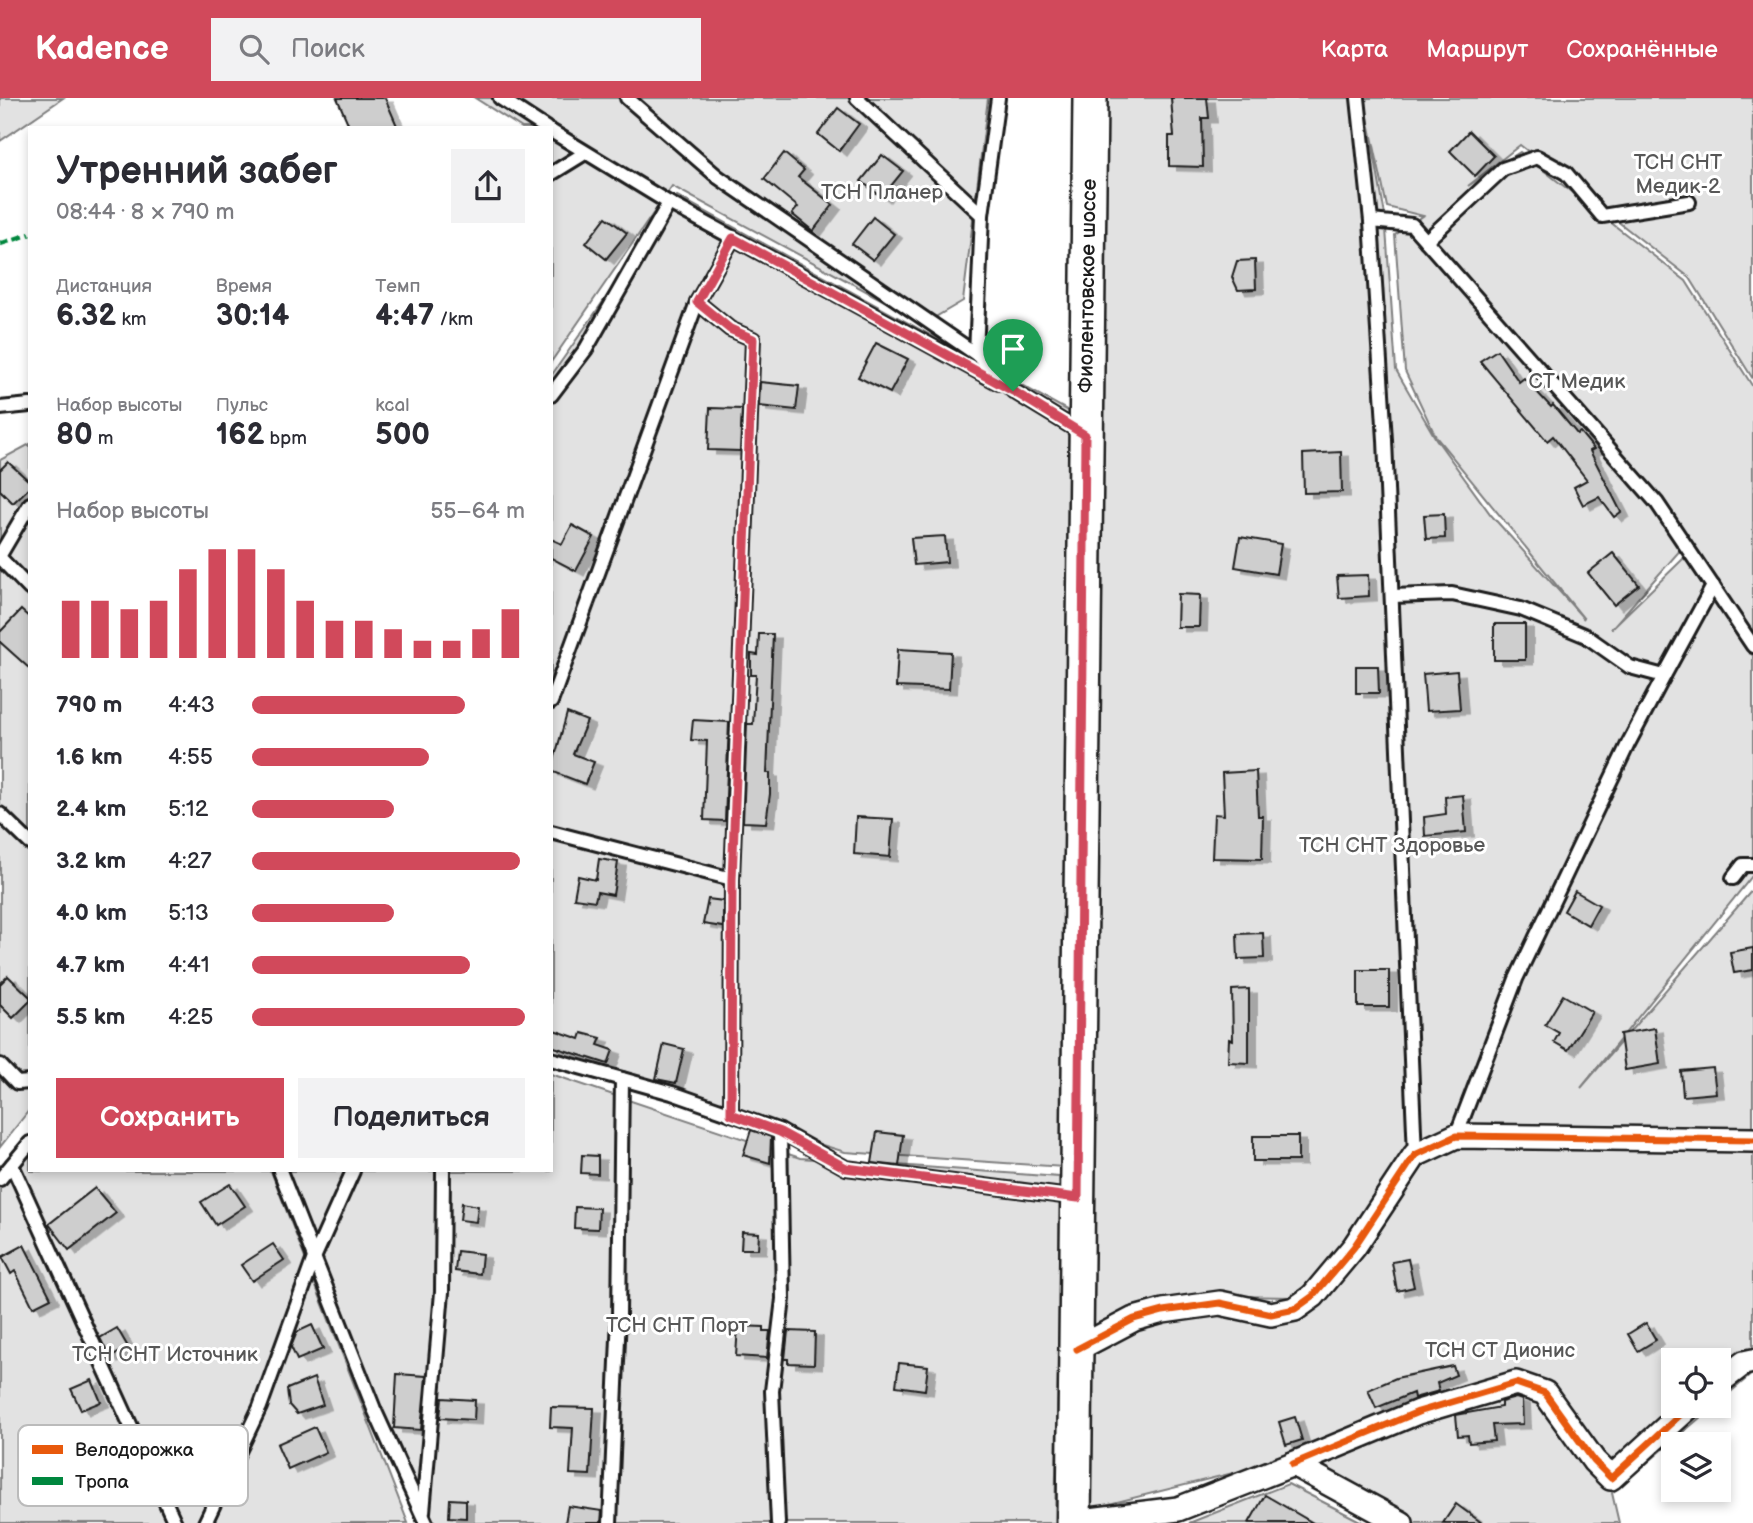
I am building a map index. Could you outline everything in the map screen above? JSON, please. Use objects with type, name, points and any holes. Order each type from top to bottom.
[{"type":"main road","name":"Фиолентовское шоссе","points":[[1074,1522],[1090,98]]},
{"type":"street","points":[[1077,1349],[1134,1319],[1163,1311],[1220,1303],[1271,1314],[1295,1309],[1313,1296],[1354,1247],[1415,1155],[1456,1136],[1753,1140]]},
{"type":"street","points":[[1731,1373],[1744,1363],[1753,1361]]},
{"type":"street","points":[[1074,1522],[1178,1509],[1418,1412],[1516,1383],[1545,1393],[1594,1461],[1611,1478],[1677,1418]]},
{"type":"street","points":[[1293,1464],[1401,1523]]},
{"type":"lane","points":[[500,98],[541,126]]},
{"type":"lane","points":[[627,98],[718,177],[976,354],[1013,391]]},
{"type":"lane","points":[[858,98],[982,215]]},
{"type":"lane","points":[[976,354],[982,215],[998,98]]},
{"type":"lane","points":[[1358,98],[1371,220],[1392,596],[1415,1155]]},
{"type":"lane","points":[[553,132],[669,204],[1013,391],[1085,435]]},
{"type":"lane","points":[[553,173],[585,153]]},
{"type":"lane","points":[[1426,241],[1503,169],[1537,158],[1566,173],[1602,216],[1689,202]]},
{"type":"lane","points":[[553,392],[586,349],[669,204]]},
{"type":"lane","points":[[1371,220],[1412,225],[1657,503],[1753,646]]},
{"type":"lane","points":[[553,697],[697,302],[733,238]]},
{"type":"lane","points":[[697,302],[730,329],[753,339],[732,880],[731,1114]]},
{"type":"lane","points":[[0,408],[28,405]]},
{"type":"lane","points":[[28,507],[0,556],[28,587]]},
{"type":"lane","points":[[1456,1136],[1516,979],[1664,676],[1713,586]]},
{"type":"lane","points":[[1392,596],[1452,594],[1521,609],[1586,636],[1630,667],[1664,676]]},
{"type":"lane","points":[[0,814],[28,841]]},
{"type":"lane","points":[[553,833],[732,880]]},
{"type":"lane","points":[[1732,878],[1743,865],[1753,865]]},
{"type":"lane","points":[[553,1060],[622,1079],[780,1132],[846,1168],[1078,1198]]},
{"type":"lane","points":[[0,1065],[17,1083],[28,1082]]},
{"type":"lane","points":[[610,1523],[620,1315],[622,1079]]},
{"type":"lane","points":[[778,1523],[772,1391],[783,1299],[780,1132]]},
{"type":"lane","points":[[0,1179],[28,1145]]},
{"type":"lane","points":[[12,1165],[130,1425]]},
{"type":"lane","points":[[280,1172],[374,1409],[424,1518]]},
{"type":"lane","points":[[248,1432],[260,1407],[314,1258],[353,1172]]},
{"type":"lane","points":[[424,1518],[442,1292],[443,1172]]},
{"type":"lane","points":[[167,1506],[175,1523]]},
{"type":"lane","points":[[205,1523],[213,1506]]},
{"type":"green space","points":[[0,98],[63,98],[0,141]]},
{"type":"green space","name":"ТСН Планер","points":[[475,98],[988,98],[963,301],[925,323],[672,186],[553,359],[553,126],[519,126]]},
{"type":"green space","points":[[1099,98],[1753,98],[1753,379],[1690,278],[1520,145],[1468,186],[1520,152],[1686,281],[1753,387],[1753,643],[1682,548],[1611,629],[1685,557],[1753,656],[1753,875],[1581,1088],[1753,889],[1753,1373],[1731,1392],[1731,1348],[1661,1348],[1661,1418],[1700,1418],[1683,1432],[1661,1432],[1661,1451],[1612,1493],[1619,1523],[1415,1523],[1285,1460],[1085,1510],[1089,1350],[1154,1314],[1311,1312],[1425,1161],[1459,1144],[1526,1125],[1437,1133],[1406,1155],[1332,1259],[1293,1297],[1224,1296],[1161,1302],[1086,1341],[1099,902]],"holes":[[[1366,108],[1387,207],[1423,216],[1395,235],[1405,371],[1436,437],[1584,619],[1491,515],[1436,439],[1396,370],[1385,215]]]},
{"type":"green space","points":[[677,196],[1076,415],[1064,1167],[845,1152],[553,1063],[553,373]]},
{"type":"green space","points":[[28,445],[28,1112],[0,1147],[0,460]]},
{"type":"green space","name":"ТСН СНТ Порт","points":[[553,1075],[800,1158],[1059,1177],[1061,1226],[1055,1523],[417,1523],[285,1172],[553,1172]]},
{"type":"green space","name":"ТСН СНТ Источник","points":[[28,1140],[28,1172],[271,1172],[408,1523],[0,1523],[0,1175]]},
{"type":"green space","points":[[1288,1484],[1364,1523],[1189,1523]]},
{"type":"building","points":[[337,98],[385,98],[397,126],[349,126]]},
{"type":"building","points":[[1171,98],[1207,98],[1209,118],[1202,118],[1203,167],[1169,166],[1169,136],[1174,136]]},
{"type":"building","points":[[838,108],[859,124],[839,151],[818,134]]},
{"type":"building","points":[[1469,131],[1494,156],[1475,176],[1450,151]]},
{"type":"building","points":[[784,153],[804,170],[798,177],[833,205],[813,231],[792,214],[798,207],[764,179]]},
{"type":"building","points":[[882,155],[903,171],[882,197],[861,181]]},
{"type":"building","points":[[606,217],[627,233],[606,259],[586,243]]},
{"type":"building","points":[[873,217],[894,234],[873,260],[852,244]]},
{"type":"building","points":[[1255,260],[1256,289],[1238,290],[1232,277],[1237,261]]},
{"type":"building","points":[[876,343],[908,359],[890,393],[858,377]]},
{"type":"building","points":[[1497,350],[1519,382],[1524,378],[1594,449],[1590,451],[1621,512],[1614,517],[1599,497],[1583,505],[1574,487],[1587,480],[1553,436],[1547,441],[1480,361]]},
{"type":"building","points":[[760,382],[799,386],[796,410],[759,406]]},
{"type":"building","points":[[710,408],[742,409],[740,451],[708,450]]},
{"type":"building","points":[[1341,452],[1342,492],[1304,493],[1303,454]]},
{"type":"building","points":[[8,462],[28,480],[28,489],[13,503],[0,490],[0,470]]},
{"type":"building","points":[[1444,514],[1445,538],[1426,539],[1424,515]]},
{"type":"building","points":[[572,525],[594,537],[576,571],[553,559],[553,540],[562,544]]},
{"type":"building","points":[[945,536],[947,562],[914,565],[911,538]]},
{"type":"building","points":[[1240,537],[1281,544],[1276,574],[1235,567]]},
{"type":"building","points":[[1613,553],[1639,585],[1614,605],[1588,573]]},
{"type":"building","points":[[1368,575],[1369,596],[1339,598],[1337,576]]},
{"type":"building","points":[[1178,594],[1200,595],[1199,627],[1177,627]]},
{"type":"building","points":[[21,610],[28,616],[28,667],[0,642],[0,632]]},
{"type":"building","points":[[1494,624],[1525,624],[1525,660],[1494,660]]},
{"type":"building","points":[[759,634],[773,634],[767,773],[770,773],[770,794],[766,823],[743,822],[747,724],[753,724],[756,675],[751,675],[751,654],[758,655]]},
{"type":"building","points":[[898,649],[951,652],[949,689],[896,687]]},
{"type":"building","points":[[1356,666],[1378,666],[1379,693],[1356,693]]},
{"type":"building","points":[[1457,671],[1460,709],[1426,711],[1423,674]]},
{"type":"building","points":[[567,713],[587,721],[573,754],[594,762],[585,784],[553,772]]},
{"type":"building","points":[[693,720],[729,722],[725,821],[704,820],[707,741],[691,740]]},
{"type":"building","points":[[1256,771],[1258,816],[1263,816],[1262,859],[1212,858],[1214,814],[1224,815],[1222,773]]},
{"type":"building","points":[[1463,795],[1466,832],[1425,836],[1424,817],[1446,814],[1445,797]]},
{"type":"building","points":[[856,817],[893,819],[890,857],[854,854]]},
{"type":"building","points":[[599,859],[618,862],[613,895],[597,892],[595,901],[574,898],[578,876],[596,880]]},
{"type":"building","points":[[1575,891],[1599,905],[1588,925],[1564,911]]},
{"type":"building","points":[[708,899],[723,901],[723,927],[703,924]]},
{"type":"building","points":[[1263,933],[1264,958],[1238,959],[1237,934]]},
{"type":"building","points":[[1753,948],[1753,970],[1734,973],[1730,952]]},
{"type":"building","points":[[1358,970],[1389,970],[1389,1007],[1358,1007]]},
{"type":"building","points":[[8,976],[28,995],[28,1003],[13,1018],[0,1005],[0,984]]},
{"type":"building","points":[[1249,989],[1249,1063],[1228,1062],[1229,1039],[1233,1040],[1232,990]]},
{"type":"building","points":[[1563,995],[1592,1012],[1568,1050],[1554,1042],[1559,1033],[1545,1025]]},
{"type":"building","points":[[1655,1028],[1660,1064],[1625,1070],[1620,1034]]},
{"type":"building","points":[[553,1030],[580,1039],[582,1033],[601,1038],[598,1045],[613,1050],[608,1064],[553,1047]]},
{"type":"building","points":[[664,1044],[684,1049],[676,1083],[656,1079]]},
{"type":"building","points":[[1713,1068],[1716,1093],[1683,1096],[1681,1071]]},
{"type":"building","points":[[751,1130],[771,1137],[770,1163],[743,1155]]},
{"type":"building","points":[[877,1132],[903,1135],[899,1166],[872,1163]]},
{"type":"building","points":[[1253,1136],[1298,1136],[1298,1161],[1253,1161]]},
{"type":"building","points":[[582,1155],[598,1156],[598,1174],[581,1173]]},
{"type":"building","points":[[230,1184],[245,1206],[216,1225],[201,1202]]},
{"type":"building","points":[[95,1188],[116,1213],[69,1250],[49,1224]]},
{"type":"building","points":[[462,1203],[478,1206],[476,1222],[460,1220]]},
{"type":"building","points":[[575,1207],[599,1208],[598,1229],[574,1228]]},
{"type":"building","points":[[742,1232],[759,1233],[758,1249],[741,1249]]},
{"type":"building","points":[[273,1244],[284,1260],[252,1281],[241,1265]]},
{"type":"building","points":[[24,1245],[51,1298],[33,1307],[15,1271],[11,1274],[2,1257]]},
{"type":"building","points":[[457,1251],[482,1254],[480,1274],[455,1271]]},
{"type":"building","points":[[1408,1259],[1414,1287],[1397,1291],[1392,1262]]},
{"type":"building","points":[[1646,1323],[1656,1340],[1638,1351],[1628,1334]]},
{"type":"building","points":[[312,1325],[323,1349],[297,1360],[291,1347],[297,1332]]},
{"type":"building","points":[[738,1326],[764,1327],[764,1331],[770,1331],[767,1358],[736,1356]]},
{"type":"building","points":[[117,1328],[128,1347],[110,1358],[100,1338]]},
{"type":"building","points":[[788,1331],[815,1332],[814,1364],[788,1363],[788,1359],[785,1359]]},
{"type":"building","points":[[899,1363],[928,1366],[925,1390],[896,1386]]},
{"type":"building","points":[[1453,1366],[1456,1375],[1437,1383],[1439,1391],[1414,1398],[1413,1393],[1376,1408],[1368,1390],[1396,1378]]},
{"type":"building","points":[[397,1374],[426,1376],[421,1430],[394,1428]]},
{"type":"building","points":[[314,1378],[323,1405],[297,1414],[289,1405],[287,1389]]},
{"type":"building","points":[[92,1380],[101,1402],[81,1410],[71,1389]]},
{"type":"building","points":[[442,1398],[475,1400],[474,1420],[440,1418]]},
{"type":"building","points":[[1516,1398],[1522,1400],[1523,1424],[1492,1425],[1494,1441],[1469,1443],[1468,1435],[1458,1436],[1456,1415],[1501,1407],[1501,1402]]},
{"type":"building","points":[[551,1407],[594,1408],[590,1475],[570,1474],[573,1428],[550,1427]]},
{"type":"building","points":[[1295,1417],[1302,1440],[1286,1445],[1279,1422]]},
{"type":"building","points":[[315,1427],[326,1452],[288,1469],[277,1444]]},
{"type":"building","points":[[1265,1495],[1313,1523],[1249,1523]]},
{"type":"building","points":[[450,1499],[466,1500],[466,1518],[449,1517]]},
{"type":"building","points":[[1456,1504],[1482,1523],[1443,1523]]},
{"type":"building","points":[[568,1506],[602,1511],[601,1523],[565,1523]]},
{"type":"marked path","points":[[0,244],[28,235]]},
{"type":"cycle path","points":[[1077,1349],[1134,1319],[1163,1311],[1220,1303],[1271,1314],[1295,1309],[1313,1296],[1354,1247],[1415,1155],[1456,1136],[1753,1140]]},
{"type":"cycle path","points":[[1293,1464],[1418,1412],[1516,1383],[1545,1393],[1594,1461],[1611,1478],[1677,1418]]},
{"type":"route","points":[[733,238],[1013,391],[1085,435],[1078,1198],[846,1168],[780,1132],[731,1114],[732,880],[753,339],[730,329],[697,302],[733,238]]},
{"type":"park label","name":"ТСН СНТ Медик-2","points":[[1678,174]]},
{"type":"park label","name":"СТ Медик","points":[[1577,381]]},
{"type":"park label","name":"ТСН СНТ Здоровье","points":[[1392,845]]},
{"type":"park label","name":"ТСН СТ Дионис","points":[[1500,1350]]}]
